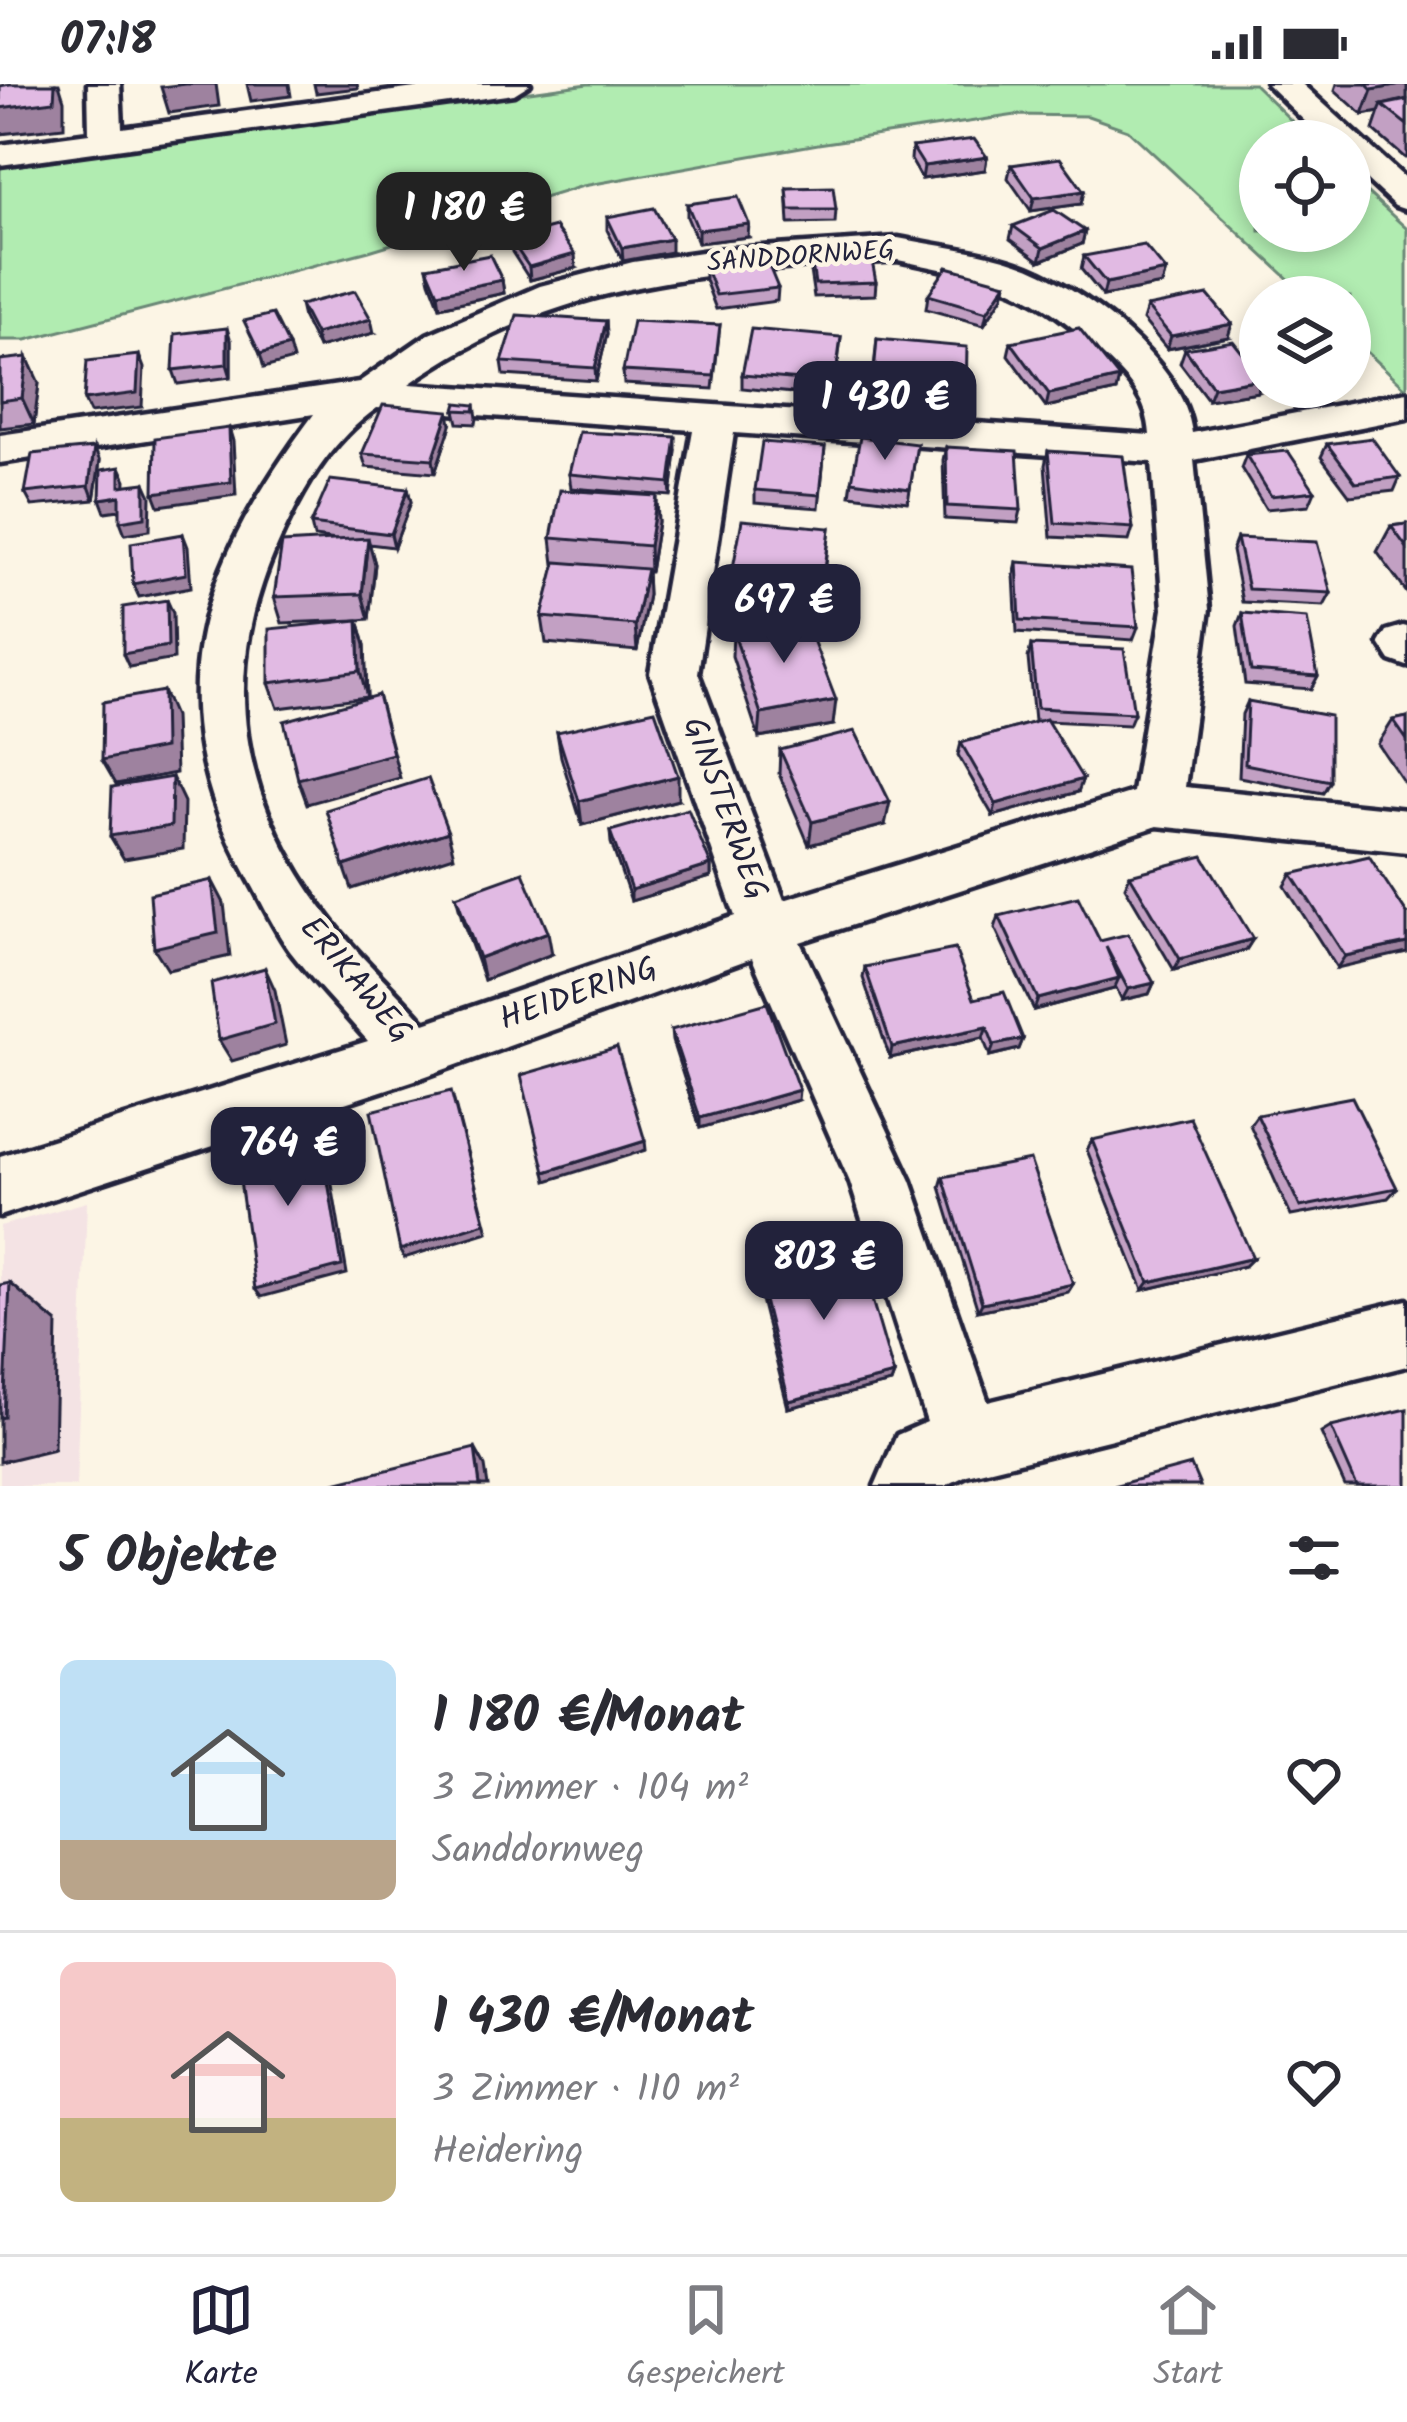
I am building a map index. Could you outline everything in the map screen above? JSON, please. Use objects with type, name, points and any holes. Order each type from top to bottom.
[{"type":"street","points":[[104,84],[106,140]]},
{"type":"street","points":[[0,155],[514,84]]},
{"type":"street","points":[[1283,84],[1321,120]]},
{"type":"street","points":[[1371,166],[1407,199]]},
{"type":"street","name":"SANDDORNWEG","points":[[364,394],[441,343],[573,289],[715,261],[898,249],[1005,272],[1048,290],[1082,313],[1145,373],[1169,412],[1173,450]]},
{"type":"street","points":[[0,449],[364,394],[1173,450],[1407,405]]},
{"type":"street","name":"ERIKAWEG","points":[[364,394],[331,421],[279,492],[239,580],[218,662],[222,747],[248,828],[307,931],[415,1053]]},
{"type":"street","name":"GINSTERWEG","points":[[716,418],[674,673],[767,929],[880,1181],[968,1441]]},
{"type":"street","points":[[1157,806],[1186,609],[1173,450]]},
{"type":"street","name":"HEIDERING","points":[[0,1186],[415,1053],[767,929],[1157,806],[1407,831]]},
{"type":"street","points":[[910,1486],[921,1460],[968,1441],[1407,1334]]},
{"type":"shaded area","points":[[87,1202],[76,1486],[0,1486],[0,1226]]},
{"type":"green space","points":[[588,84],[1254,84],[1291,120],[1239,120],[1239,233],[1128,130],[1088,116],[1016,115],[583,186],[369,251],[26,340],[0,340],[0,165]]},
{"type":"green space","points":[[1371,196],[1407,229],[1407,389],[1371,356],[1371,276],[1285,276],[1259,252],[1371,252]]},
{"type":"building","points":[[55,84],[54,101],[0,108],[0,86]]},
{"type":"building","points":[[1366,84],[1407,84],[1372,90]]},
{"type":"building","points":[[1407,100],[1407,125],[1382,105]]},
{"type":"building","points":[[974,139],[987,157],[924,166],[912,147]]},
{"type":"building","points":[[1060,158],[1084,191],[1034,198],[1011,165]]},
{"type":"building","points":[[833,187],[836,210],[789,210],[787,188]]},
{"type":"building","points":[[738,197],[749,224],[698,230],[687,204]]},
{"type":"building","points":[[654,208],[671,239],[622,248],[607,217]]},
{"type":"building","points":[[1054,210],[1085,231],[1043,248],[1013,226]]},
{"type":"building","points":[[555,227],[575,254],[529,267],[510,239]]},
{"type":"building","points":[[1144,245],[1166,271],[1106,283],[1084,256]]},
{"type":"building","points":[[490,255],[502,280],[438,293],[427,267]]},
{"type":"building","points":[[871,256],[876,282],[815,284],[811,257]]},
{"type":"building","points":[[766,259],[778,288],[716,295],[705,266]]},
{"type":"building","points":[[947,267],[1006,283],[987,312],[928,295]]},
{"type":"building","points":[[355,291],[371,319],[315,334],[300,305]]},
{"type":"building","points":[[1208,295],[1232,324],[1171,336],[1147,307]]},
{"type":"building","points":[[273,314],[289,346],[260,354],[244,321]]},
{"type":"building","points":[[517,315],[606,321],[595,368],[502,362]]},
{"type":"building","points":[[633,321],[720,325],[714,376],[623,371]]},
{"type":"building","points":[[227,328],[227,364],[173,370],[175,334]]},
{"type":"building","points":[[1079,328],[1119,378],[1049,394],[1011,342]]},
{"type":"building","points":[[751,329],[841,337],[835,383],[742,375]]},
{"type":"building","points":[[877,339],[967,347],[966,392],[873,384]]},
{"type":"building","points":[[1233,341],[1239,349],[1239,383],[1213,387],[1185,349]]},
{"type":"building","points":[[139,355],[137,393],[84,400],[87,361]]},
{"type":"building","points":[[27,357],[22,398],[0,401],[0,360]]},
{"type":"building","points":[[457,403],[475,405],[474,411],[455,410]]},
{"type":"building","points":[[383,405],[449,411],[433,459],[362,454]]},
{"type":"building","points":[[229,428],[231,482],[154,493],[155,438]]},
{"type":"building","points":[[579,432],[676,437],[670,483],[569,474]]},
{"type":"building","points":[[860,437],[917,444],[910,489],[852,481]]},
{"type":"building","points":[[1372,438],[1400,477],[1356,483],[1327,444]]},
{"type":"building","points":[[762,442],[825,447],[820,495],[755,490]]},
{"type":"building","points":[[946,447],[1017,451],[1021,510],[947,506]]},
{"type":"building","points":[[94,448],[89,486],[25,493],[32,454]]},
{"type":"building","points":[[1048,451],[1123,456],[1133,528],[1055,523]]},
{"type":"building","points":[[1288,451],[1315,491],[1271,496],[1246,455]]},
{"type":"building","points":[[120,467],[120,486],[145,483],[145,517],[120,521],[120,496],[100,499],[101,470]]},
{"type":"building","points":[[330,480],[408,489],[391,534],[311,524]]},
{"type":"building","points":[[560,490],[657,496],[649,546],[551,538]]},
{"type":"building","points":[[742,520],[830,528],[822,593],[730,584]]},
{"type":"building","points":[[1407,524],[1407,548],[1391,526]]},
{"type":"building","points":[[183,534],[186,574],[133,584],[131,543]]},
{"type":"building","points":[[368,538],[362,594],[274,597],[282,543]]},
{"type":"building","points":[[1237,538],[1317,542],[1331,593],[1248,589]]},
{"type":"building","points":[[556,562],[647,569],[635,625],[542,617]]},
{"type":"building","points":[[1017,562],[1131,570],[1138,627],[1020,620]]},
{"type":"building","points":[[167,600],[168,646],[123,654],[123,607]]},
{"type":"building","points":[[1242,613],[1307,618],[1318,676],[1251,671]]},
{"type":"building","points":[[805,619],[836,700],[761,714],[733,631]]},
{"type":"building","points":[[358,620],[360,671],[269,683],[269,629]]},
{"type":"building","points":[[1031,645],[1124,649],[1134,713],[1037,708]]},
{"type":"building","points":[[163,691],[164,748],[102,760],[103,702]]},
{"type":"building","points":[[378,695],[393,754],[298,779],[284,721]]},
{"type":"building","points":[[1248,701],[1330,716],[1330,781],[1245,764]]},
{"type":"building","points":[[655,710],[678,776],[579,801],[557,732]]},
{"type":"building","points":[[1407,717],[1407,740],[1393,720]]},
{"type":"building","points":[[1046,719],[1083,779],[996,804],[961,743]]},
{"type":"building","points":[[855,731],[890,802],[812,822],[780,750]]},
{"type":"building","points":[[172,777],[171,826],[110,836],[112,787]]},
{"type":"building","points":[[428,778],[448,832],[344,866],[326,810]]},
{"type":"building","points":[[688,809],[711,865],[631,890],[610,831]]},
{"type":"building","points":[[1203,856],[1253,939],[1180,959],[1130,875]]},
{"type":"building","points":[[1369,856],[1407,914],[1407,943],[1345,956],[1292,874]]},
{"type":"building","points":[[523,872],[548,932],[479,958],[456,896]]},
{"type":"building","points":[[212,880],[218,933],[154,948],[150,894]]},
{"type":"building","points":[[1078,897],[1100,941],[1128,934],[1154,983],[1128,989],[1106,947],[1119,978],[1038,999],[999,916]]},
{"type":"building","points":[[955,949],[974,999],[1004,992],[1023,1039],[994,1045],[987,1027],[892,1047],[865,967]]},
{"type":"building","points":[[265,968],[275,1024],[219,1040],[211,983]]},
{"type":"building","points":[[767,1003],[799,1090],[700,1118],[671,1030]]},
{"type":"building","points":[[617,1047],[645,1141],[545,1172],[521,1075]]},
{"type":"building","points":[[451,1091],[485,1223],[400,1250],[371,1111]]},
{"type":"building","points":[[1352,1097],[1397,1188],[1300,1207],[1257,1115]]},
{"type":"building","points":[[1190,1118],[1253,1258],[1149,1282],[1092,1140]]},
{"type":"building","points":[[319,1127],[342,1266],[255,1289],[236,1152]]},
{"type":"building","points":[[1030,1160],[1073,1284],[982,1303],[943,1177]]},
{"type":"building","points":[[856,1245],[894,1375],[789,1401],[756,1268]]},
{"type":"building","points":[[10,1283],[4,1417],[0,1418],[0,1285]]},
{"type":"building","points":[[1407,1409],[1407,1486],[1357,1486],[1331,1427]]},
{"type":"building","points":[[475,1448],[480,1486],[323,1486]]},
{"type":"building","points":[[1191,1465],[1200,1486],[1113,1486]]}]
